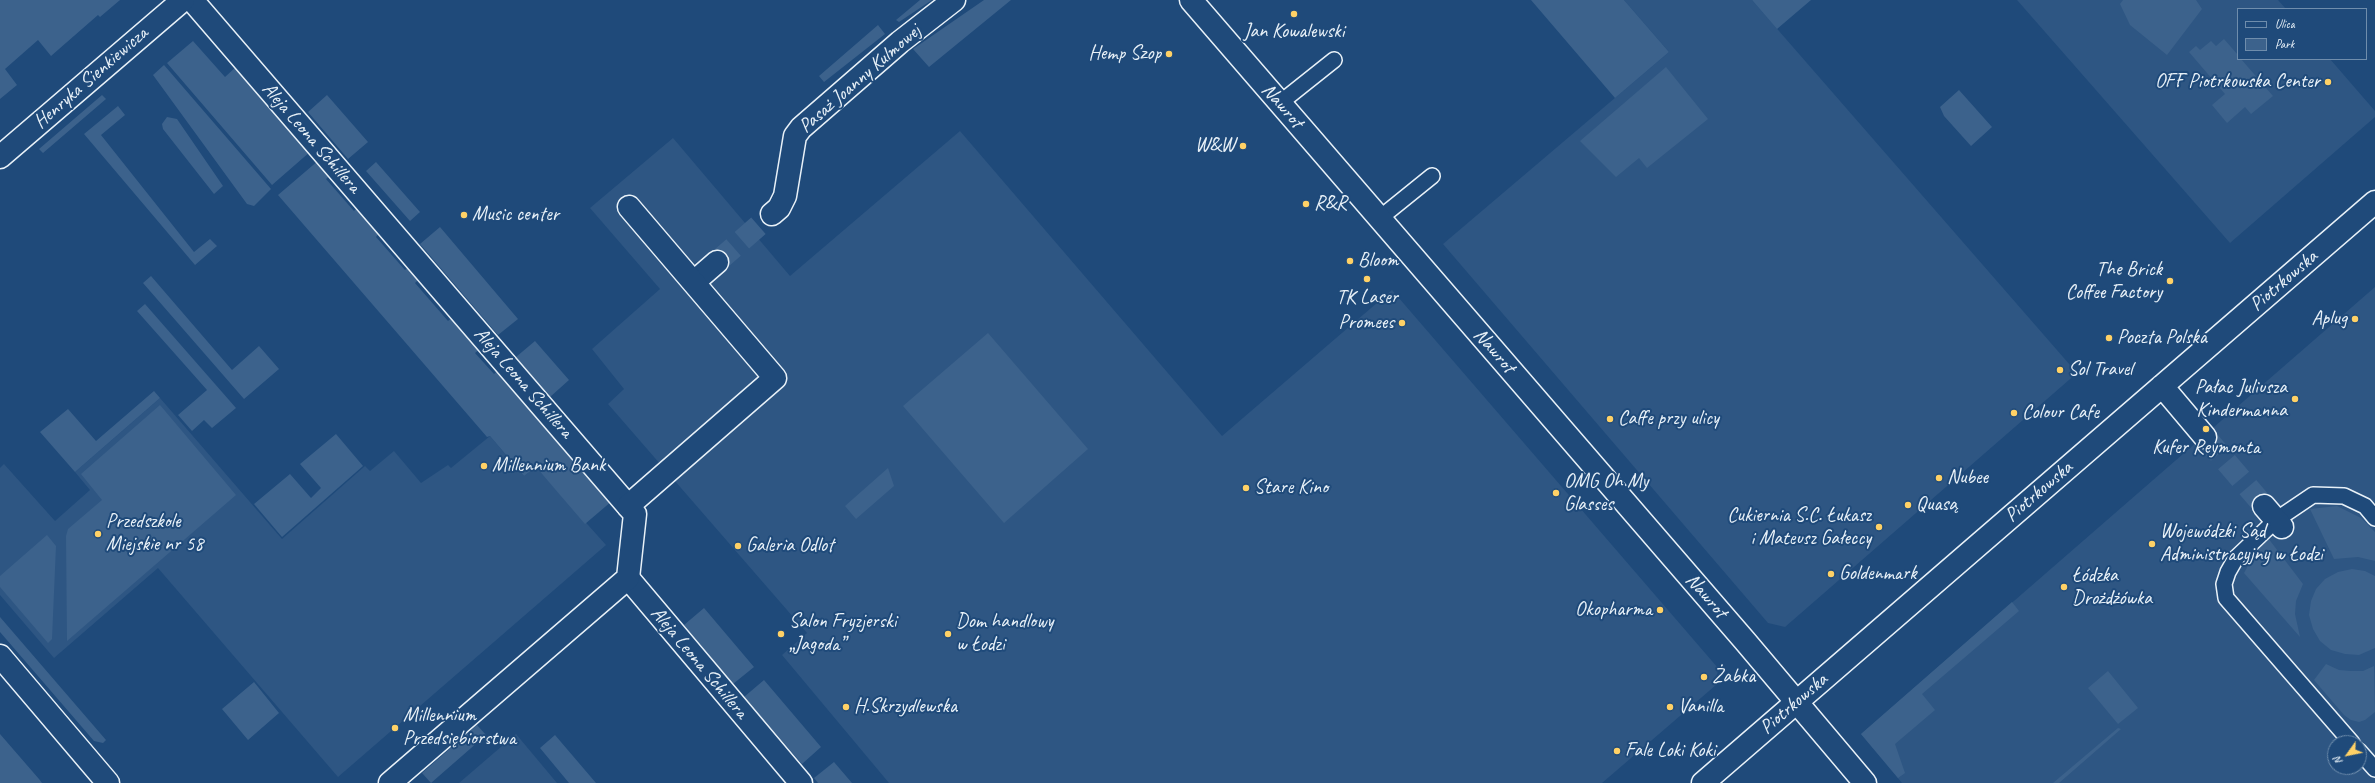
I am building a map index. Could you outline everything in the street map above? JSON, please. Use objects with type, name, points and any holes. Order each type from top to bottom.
[{"type":"street","name":"Henryka Sienkiewicza","points":[[0,157],[183,0]]},
{"type":"street","name":"Aleja Leona Schillera","points":[[192,0],[635,514],[628,578],[801,783]]},
{"type":"street","name":"Pasaż Joanny Kulmowej","points":[[772,214],[779,208],[785,196],[795,136],[801,128],[900,42],[954,0]]},
{"type":"street","name":"Nawrot","points":[[1191,0],[1797,702],[1865,783]]},
{"type":"street","name":"Piotrkowska","points":[[1703,783],[2375,202]]},
{"type":"street","points":[[628,506],[775,378],[629,207]]},
{"type":"street","points":[[694,282],[718,262]]},
{"type":"street","points":[[2162,386],[2205,437]]},
{"type":"street","points":[[390,783],[628,578]]},
{"type":"street","points":[[0,656],[108,783]]},
{"type":"lane","points":[[1280,103],[1334,60]]},
{"type":"lane","points":[[1380,218],[1432,176]]},
{"type":"lane","points":[[2345,735],[2226,598],[2224,584],[2234,560],[2274,518],[2313,495],[2344,496],[2365,506],[2375,518]]},
{"type":"lane","points":[[2367,760],[2375,769]]},
{"type":"shaded area","points":[[1624,0],[1752,0],[2077,373],[1785,627],[1768,623],[1443,244],[1669,52]]},
{"type":"shaded area","points":[[2017,0],[2278,0],[2285,8],[2237,8],[2237,60],[2331,60],[2375,111],[2375,117],[2230,243]]},
{"type":"shaded area","points":[[960,131],[1222,436],[1392,290],[1718,668],[1716,685],[1602,783],[889,783],[782,655],[807,633],[608,404],[624,389],[592,349],[660,289],[590,208],[673,138],[790,276]]},
{"type":"shaded area","points":[[2375,287],[2375,783],[1902,783],[1861,734]]},
{"type":"shaded area","points":[[160,398],[282,539],[365,466],[370,471],[394,451],[421,483],[448,465],[451,468],[490,436],[524,476],[536,467],[606,545],[338,777],[158,568],[54,658],[0,595],[0,468],[4,464],[55,521],[90,490],[75,472]]},
{"type":"shaded area","points":[[516,734],[557,783],[459,783]]},
{"type":"green space","points":[[0,0],[120,0],[100,17],[98,15],[51,56],[38,40],[5,69],[17,85],[0,99]]},
{"type":"green space","points":[[920,0],[932,0],[899,22],[896,20]]},
{"type":"green space","points":[[984,0],[1011,0],[929,67],[913,49]]},
{"type":"green space","points":[[1531,0],[1624,0],[1669,52],[1615,98]]},
{"type":"green space","points":[[1752,0],[1811,0],[1777,29]]},
{"type":"green space","points":[[2123,0],[2196,0],[2202,9],[2167,55],[2130,25],[2120,4]]},
{"type":"green space","points":[[878,25],[885,34],[824,82],[819,76]]},
{"type":"green space","points":[[2224,39],[2237,54],[2237,60],[2242,60],[2273,96],[2251,114],[2245,107],[2227,123],[2212,105],[2225,94],[2189,52],[2196,46],[2200,50],[2211,41],[2216,46]]},
{"type":"green space","points":[[193,41],[225,77],[238,65],[311,151],[272,185],[167,63]]},
{"type":"green space","points":[[164,65],[271,189],[254,206],[247,204],[153,75]]},
{"type":"green space","points":[[1666,67],[1708,119],[1647,168],[1639,158],[1616,177],[1580,141]]},
{"type":"green space","points":[[1959,90],[1992,127],[1971,146],[1944,116],[1940,107]]},
{"type":"green space","points":[[102,95],[106,99],[43,153],[39,149]]},
{"type":"green space","points":[[327,95],[368,142],[348,159],[308,112]]},
{"type":"green space","points":[[118,106],[125,115],[101,135],[194,252],[210,239],[217,246],[195,265],[84,134]]},
{"type":"green space","points":[[167,117],[177,119],[223,186],[214,194],[163,129],[162,124]]},
{"type":"green space","points":[[319,160],[332,174],[326,179],[354,211],[358,207],[380,232],[376,237],[405,270],[410,266],[420,278],[415,283],[448,321],[453,317],[480,349],[475,353],[494,374],[499,370],[612,501],[585,524],[536,467],[524,476],[490,436],[487,437],[278,195]]},
{"type":"green space","points":[[376,162],[420,212],[410,221],[366,171]]},
{"type":"green space","points":[[440,227],[518,319],[498,335],[420,244]]},
{"type":"green space","points":[[151,276],[232,370],[259,346],[279,369],[244,399],[143,283]]},
{"type":"green space","points":[[145,304],[236,408],[212,428],[204,420],[192,431],[178,415],[207,390],[137,311]]},
{"type":"green space","points":[[988,333],[1088,449],[1004,523],[903,406]]},
{"type":"green space","points":[[535,341],[569,380],[550,397],[516,357]]},
{"type":"green space","points":[[154,391],[160,398],[75,472],[40,432],[68,409],[96,441]]},
{"type":"green space","name":"Przedszkole Miejskie nr 58","points":[[160,405],[236,495],[67,641],[66,536],[68,529],[102,500],[81,474]]},
{"type":"green space","points":[[336,434],[363,466],[282,537],[254,504],[290,474],[311,498],[321,488],[300,464]]},
{"type":"green space","points":[[888,468],[894,486],[856,519],[845,506]]},
{"type":"green space","points":[[2337,506],[2361,518],[2375,532],[2375,561],[2358,557],[2334,559],[2310,509]]},
{"type":"green space","points":[[47,535],[56,546],[52,639],[48,643],[0,587],[0,576]]},
{"type":"green space","points":[[2268,538],[2303,584],[2296,601],[2295,614],[2300,637],[2244,573],[2255,553]]},
{"type":"green space","points":[[2352,569],[2365,571],[2375,576],[2375,648],[2359,655],[2345,654],[2331,650],[2320,641],[2313,629],[2309,615],[2311,601],[2316,589],[2325,579],[2338,572]]},
{"type":"green space","points":[[2012,602],[2019,611],[1922,694],[1935,710],[1895,744],[1905,773],[1898,778],[1861,734]]},
{"type":"green space","points":[[704,608],[754,667],[733,684],[684,625]]},
{"type":"green space","points":[[0,617],[106,740],[103,743],[94,741],[0,632]]},
{"type":"green space","points":[[2326,664],[2339,670],[2351,671],[2363,671],[2374,666],[2375,712],[2365,720],[2359,722],[2351,720],[2344,715],[2314,680]]},
{"type":"green space","points":[[2108,671],[2138,708],[2118,724],[2088,688]]},
{"type":"green space","points":[[764,680],[821,747],[802,764],[744,697]]},
{"type":"green space","points":[[254,682],[279,713],[248,740],[222,709]]},
{"type":"green space","points":[[477,725],[486,735],[431,783],[422,773]]},
{"type":"green space","points":[[2118,728],[2121,729],[2059,783],[2053,783]]},
{"type":"green space","points":[[0,734],[39,779],[42,783],[0,783]]},
{"type":"green space","points":[[555,735],[596,783],[569,783],[540,748]]},
{"type":"green space","points":[[834,762],[852,783],[818,783],[814,778]]},
{"type":"tunnel","points":[[717,262],[772,214]]},
{"type":"tunnel","points":[[2205,437],[2264,506]]},
{"type":"place","name":"Jan Kowalewski","points":[[1294,14]]},
{"type":"place","name":"Hemp Szop","points":[[1169,54]]},
{"type":"place","name":"OFF Piotrkowska Center","points":[[2328,82]]},
{"type":"place","name":"W&W","points":[[1243,146]]},
{"type":"place","name":"R&R","points":[[1306,204]]},
{"type":"place","name":"Music center","points":[[464,215]]},
{"type":"place","name":"Bloom","points":[[1350,261]]},
{"type":"place","name":"TK Laser","points":[[1367,279]]},
{"type":"place","name":"The Brick Coffee Factory","points":[[2170,281]]},
{"type":"place","name":"Aplug","points":[[2355,319]]},
{"type":"place","name":"Promees","points":[[1402,323]]},
{"type":"place","name":"Poczta Polska","points":[[2109,338]]},
{"type":"place","name":"Sol Travel","points":[[2060,370]]},
{"type":"place","name":"Pałac Juliusza Kindermanna","points":[[2295,399]]},
{"type":"place","name":"Colour Cafe","points":[[2014,413]]},
{"type":"place","name":"Caffe przy ulicy","points":[[1610,419]]},
{"type":"place","name":"Kufer Reymonta","points":[[2206,429]]},
{"type":"place","name":"Millennium Bank","points":[[484,466]]},
{"type":"place","name":"Nubee","points":[[1939,478]]},
{"type":"place","name":"Stare Kino","points":[[1246,488]]},
{"type":"place","name":"OMG Oh My Glasses","points":[[1556,493]]},
{"type":"place","name":"Quasą","points":[[1908,505]]},
{"type":"place","name":"Cukiernia S.C. Łukasz i Mateusz Gałeccy","points":[[1879,527]]},
{"type":"place","name":"Przedszkole Miejskie nr 58","points":[[98,534]]},
{"type":"place","name":"Wojewódzki Sąd Administracyjny w Łodzi","points":[[2152,544]]},
{"type":"place","name":"Galeria Odlot","points":[[738,546]]},
{"type":"place","name":"Goldenmark","points":[[1831,574]]},
{"type":"place","name":"Łódzka Drożdżówka","points":[[2064,587]]},
{"type":"place","name":"Okopharma","points":[[1660,610]]},
{"type":"place","name":"Salon Fryzjerski „Jagoda”","points":[[781,634]]},
{"type":"place","name":"Dom handlowy w Łodzi","points":[[948,634]]},
{"type":"place","name":"Żabka","points":[[1704,677]]},
{"type":"place","name":"H.Skrzydlewska","points":[[846,707]]},
{"type":"place","name":"Vanilla","points":[[1670,707]]},
{"type":"place","name":"Millennium Przedsiębiorstwa","points":[[395,728]]},
{"type":"place","name":"Fale Loki Koki","points":[[1617,751]]}]
